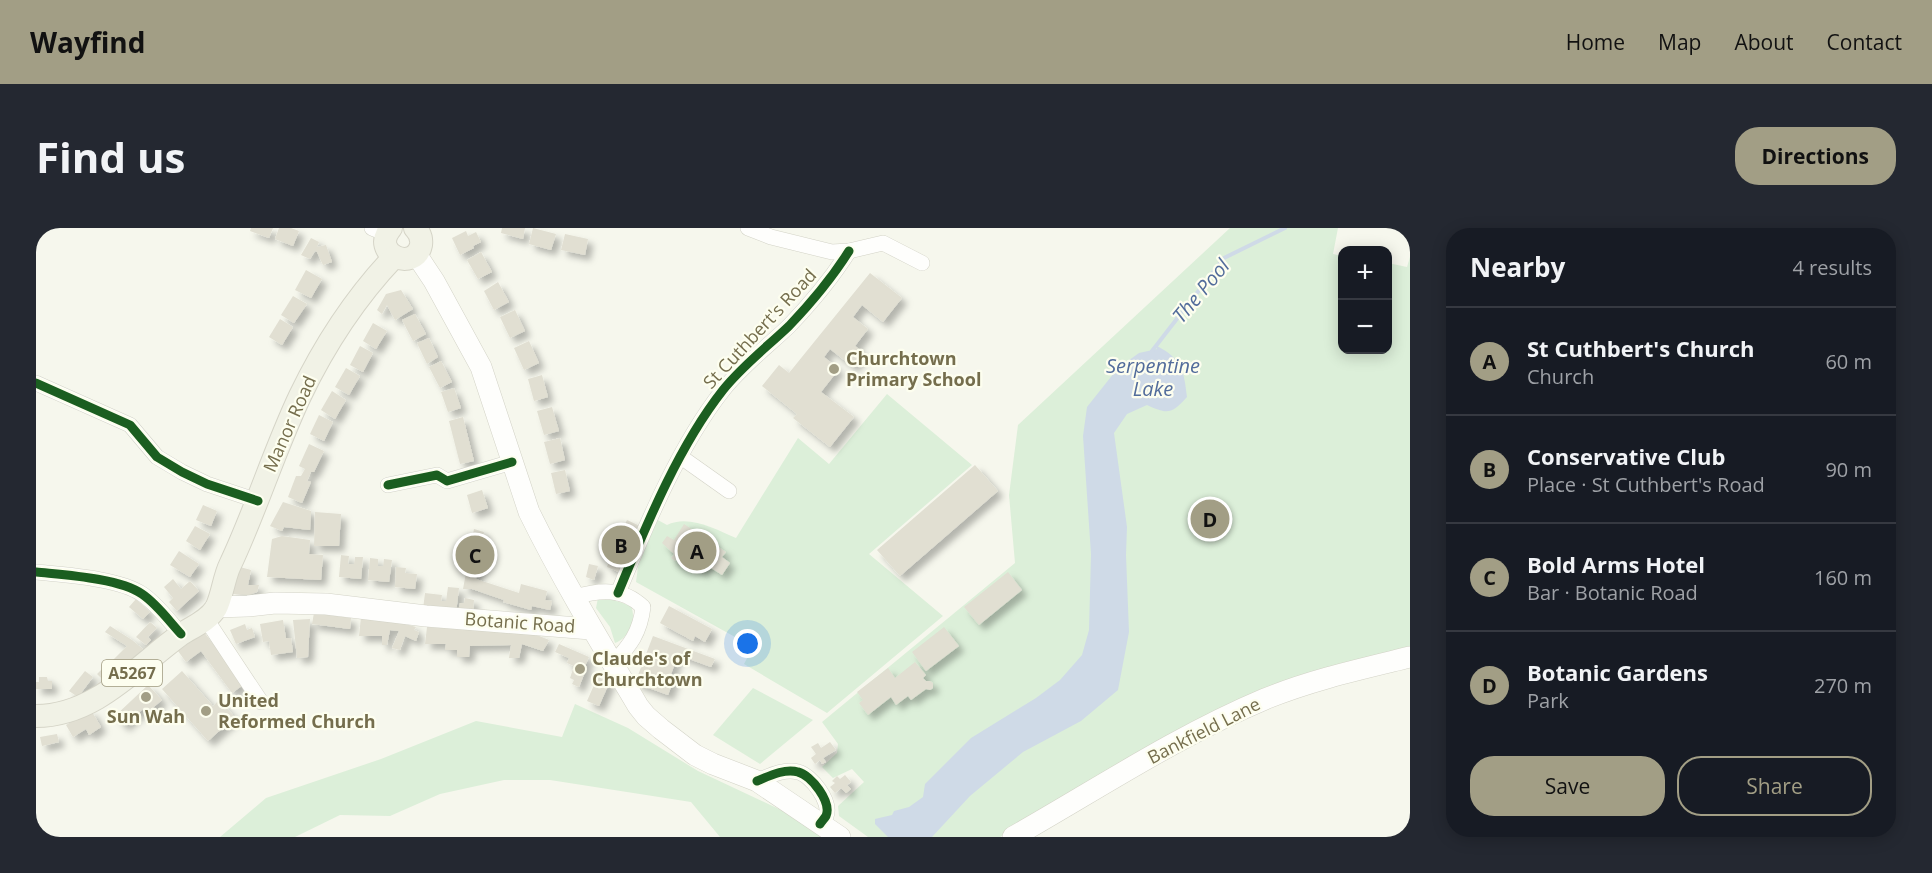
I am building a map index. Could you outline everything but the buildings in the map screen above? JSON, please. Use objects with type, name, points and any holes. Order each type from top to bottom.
[{"type":"main road","points":[[383,230],[390,254],[405,256],[420,249],[421,239],[415,228]]},
{"type":"main road","points":[[405,256],[434,281],[481,367],[529,512],[556,568],[591,629]]},
{"type":"main road","name":"Manor Road","points":[[211,613],[299,397],[334,336],[373,279],[405,256]]},
{"type":"main road","name":"Botanic Road","points":[[211,613],[275,603],[326,604],[426,616],[591,629],[638,706],[661,729],[704,760],[757,781],[840,837]]},
{"type":"main road","name":"A5267","points":[[36,716],[63,713],[93,700],[115,687],[211,613]]},
{"type":"main road","name":"Bankfield Lane","points":[[1013,837],[1181,740],[1233,713],[1268,698],[1323,680],[1410,657]]},
{"type":"street","points":[[748,228],[771,237],[832,252],[849,251],[883,243],[922,263]]},
{"type":"street","name":"St Cuthbert's Road","points":[[618,593],[649,519],[702,419],[724,388],[790,324],[835,273],[849,251]]},
{"type":"street","points":[[36,383],[130,425],[157,457],[182,472],[207,484],[258,501]]},
{"type":"street","points":[[681,457],[729,491]]},
{"type":"street","points":[[388,485],[437,475],[447,481],[512,462]]},
{"type":"street","points":[[36,572],[108,582],[131,588],[142,594],[182,634]]},
{"type":"street","points":[[574,597],[599,591],[618,593],[634,598],[643,607],[641,623],[636,633],[627,648],[612,664]]},
{"type":"street","points":[[211,613],[261,702]]},
{"type":"street","points":[[757,781],[787,771],[797,771],[803,774],[815,784],[827,808],[826,816],[820,824]]},
{"type":"green space","points":[[1230,228],[1338,228],[1333,254],[1338,255],[1338,354],[1392,354],[1392,264],[1407,267],[1410,257],[1410,649],[1303,677],[1000,837],[868,837],[839,816],[838,806],[864,782],[852,769],[833,778],[822,767],[837,753],[838,744],[822,722],[1015,563],[1009,495],[1018,425]]},
{"type":"green space","points":[[887,394],[972,465],[869,554],[943,616],[827,713],[744,664],[753,647],[636,582],[638,567],[656,519],[667,525],[684,521],[702,524],[736,538],[798,438],[829,464]]},
{"type":"green space","points":[[605,597],[631,606],[633,611],[628,633],[615,643],[610,627],[596,608],[598,598]]},
{"type":"green space","points":[[753,688],[813,720],[760,764],[713,735]]},
{"type":"green space","points":[[575,704],[628,728],[698,771],[798,818],[823,837],[720,837],[691,802],[550,780],[504,780],[440,794],[390,816],[340,815],[295,837],[220,837],[266,798],[381,759],[476,721],[562,737]]},
{"type":"water","name":"Serpentine Lake","points":[[1157,346],[1177,361],[1185,380],[1187,397],[1173,410],[1164,411],[1147,405],[1127,414],[1114,433],[1127,527],[1129,632],[1118,690],[1081,721],[1023,752],[970,796],[932,837],[888,837],[875,824],[875,819],[892,815],[894,811],[909,807],[923,797],[925,784],[971,738],[1036,698],[1060,680],[1082,655],[1089,630],[1091,554],[1083,436],[1087,407],[1118,368],[1139,353],[1157,349]]},
{"type":"waterway","name":"The Pool","points":[[1152,351],[1224,258],[1285,228]]},
{"type":"cycle path","points":[[618,593],[664,488],[707,412],[738,373],[805,308],[849,251]]},
{"type":"cycle path","points":[[36,383],[130,425],[157,457],[182,472],[207,484],[258,501]]},
{"type":"cycle path","points":[[388,485],[437,475],[447,481],[512,462]]},
{"type":"cycle path","points":[[36,572],[91,578],[132,589],[153,603],[181,634]]},
{"type":"cycle path","points":[[757,781],[782,772],[793,771],[809,778],[819,790],[826,804],[826,816],[820,824]]},
{"type":"place","name":"Churchtown Primary School","points":[[834,369]]},
{"type":"place","name":"Botanic Gardens","points":[[1210,519]]},
{"type":"place","name":"Conservative Club","points":[[621,545]]},
{"type":"place","name":"St Cuthbert's Church","points":[[697,551]]},
{"type":"place","name":"Bold Arms Hotel","points":[[475,555]]},
{"type":"place","name":"Claude's of Churchtown","points":[[580,669]]},
{"type":"place","name":"Sun Wah","points":[[146,697]]},
{"type":"place","name":"United Reformed Church","points":[[206,711]]}]
